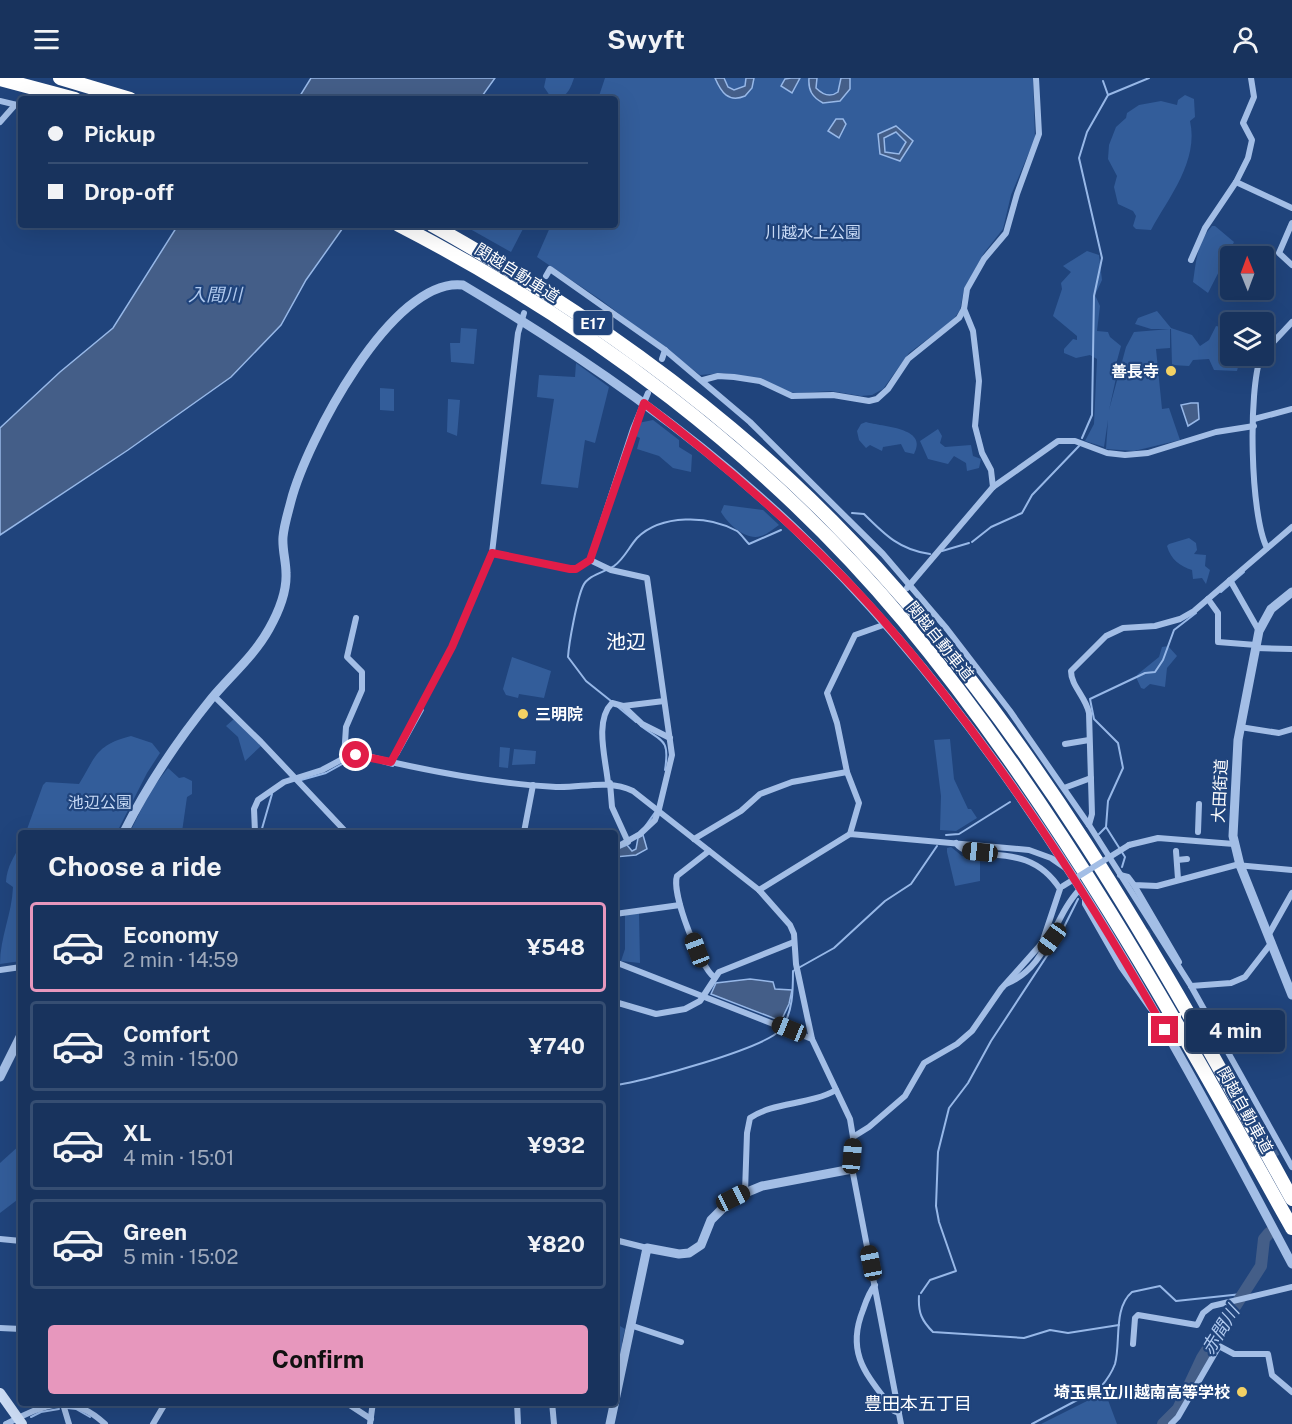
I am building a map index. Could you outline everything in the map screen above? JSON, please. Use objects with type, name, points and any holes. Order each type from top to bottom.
[{"type":"highway","points":[[0,78],[65,96]]},
{"type":"highway","points":[[60,78],[120,96]]},
{"type":"highway","name":"関越自動車道","points":[[405,228],[479,268],[607,351],[718,437],[820,531],[903,620],[976,713],[1068,843],[1170,1011],[1292,1228]]},
{"type":"highway","name":"関越自動車道","points":[[437,228],[551,295],[615,339],[714,415],[832,521],[908,603],[1033,764],[1092,853],[1184,1004],[1292,1199]]},
{"type":"main road","points":[[0,1393],[20,1421]]},
{"type":"street","points":[[703,380],[718,376],[734,377],[767,383],[792,396],[833,395],[877,399],[888,389],[908,359],[950,327],[964,309],[967,289],[984,259],[1006,233],[1017,194],[1040,134],[1036,78]]},
{"type":"street","points":[[1191,260],[1205,228],[1236,182],[1251,148],[1252,140],[1243,123],[1254,97],[1255,89],[1251,78]]},
{"type":"street","points":[[0,101],[18,105]]},
{"type":"street","points":[[0,122],[18,105]]},
{"type":"street","points":[[1236,182],[1292,208]]},
{"type":"street","points":[[1292,223],[1279,254],[1292,265]]},
{"type":"street","points":[[546,276],[550,270],[665,350],[703,380],[831,500],[908,586],[1003,702],[1089,825],[1190,985]]},
{"type":"street","points":[[125,830],[161,765],[214,696],[258,646],[276,616],[286,579],[284,529],[302,463],[314,439],[373,343],[427,293],[447,285],[464,285],[522,316],[644,403],[776,511],[884,619],[1016,789],[1082,892],[1246,1169],[1292,1264]]},
{"type":"street","points":[[964,309],[973,331],[979,381],[975,426],[982,453],[991,470],[993,487]]},
{"type":"street","points":[[391,762],[452,647],[492,553],[522,316]]},
{"type":"street","points":[[1274,341],[1292,322]]},
{"type":"street","points":[[662,359],[665,350]]},
{"type":"street","points":[[1258,366],[1253,383],[1256,515],[1267,548]]},
{"type":"street","points":[[492,553],[570,569],[576,569],[590,560],[648,393]]},
{"type":"street","points":[[908,586],[993,487],[1058,441],[1075,441],[1107,453],[1125,455],[1148,453],[1254,423],[1292,409]]},
{"type":"street","points":[[1089,825],[1091,778],[1088,707],[1071,675],[1079,662],[1106,636],[1123,628],[1155,626],[1180,620],[1210,601],[1292,527]]},
{"type":"street","points":[[590,560],[609,569],[647,578],[670,739],[671,760],[660,809],[648,828],[618,847]]},
{"type":"street","points":[[1232,583],[1259,631]]},
{"type":"street","name":"大田街道","points":[[1292,592],[1271,609],[1259,631],[1240,727],[1234,844],[1240,865],[1292,995]]},
{"type":"street","points":[[1210,601],[1218,613],[1218,642],[1292,650]]},
{"type":"street","points":[[344,758],[346,727],[364,682],[362,672],[346,657],[356,618]]},
{"type":"street","points":[[850,834],[859,803],[847,772],[828,691],[837,678],[855,635],[884,619]]},
{"type":"street","points":[[214,696],[344,830]]},
{"type":"street","points":[[628,842],[612,807],[603,736],[605,714],[612,703],[623,706],[664,700]]},
{"type":"street","points":[[623,706],[642,724],[670,739]]},
{"type":"street","points":[[1240,727],[1279,733],[1292,729]]},
{"type":"street","points":[[1065,744],[1089,740]]},
{"type":"street","points":[[255,830],[254,809],[258,800],[284,782],[297,780],[344,758],[363,755],[464,777],[533,785],[568,787],[609,783],[633,791],[660,809],[709,852],[759,890],[790,925],[812,1039],[850,1119],[853,1137],[852,1169],[901,1424]]},
{"type":"street","points":[[694,839],[741,811],[760,794],[792,782],[847,772]]},
{"type":"street","points":[[1064,788],[1091,778]]},
{"type":"street","points":[[524,830],[533,785]]},
{"type":"street","points":[[1198,832],[1199,804]]},
{"type":"street","points":[[759,890],[850,834],[1029,850],[1051,858],[1067,869]]},
{"type":"street","points":[[853,1137],[869,1127],[905,1096],[924,1063],[957,1044],[972,1031],[1006,985],[1042,943],[1062,888],[1129,845],[1140,841],[1158,838],[1234,844]]},
{"type":"street","points":[[956,843],[966,851],[1028,860],[1045,870],[1062,888]]},
{"type":"street","points":[[1176,851],[1178,879]]},
{"type":"street","points":[[709,852],[677,876],[675,882],[680,905],[703,964],[714,977]]},
{"type":"street","points":[[1177,860],[1187,859]]},
{"type":"street","points":[[1134,885],[1153,887],[1240,865],[1292,870]]},
{"type":"street","points":[[1120,875],[1128,877],[1165,934],[1280,1151],[1292,1167]]},
{"type":"street","points":[[1006,985],[1028,970],[1038,958],[1052,939],[1071,899],[1082,892]]},
{"type":"street","points":[[1190,985],[1231,983],[1245,977],[1270,938],[1292,893]]},
{"type":"street","points":[[618,914],[680,905]]},
{"type":"street","points":[[618,1003],[656,1014],[691,1007],[704,996],[714,977],[722,970],[794,942]]},
{"type":"street","points":[[618,963],[812,1039]]},
{"type":"street","points":[[0,970],[18,967]]},
{"type":"street","points":[[0,1077],[18,1041]]},
{"type":"street","points":[[10,1056],[18,1054]]},
{"type":"street","points":[[745,1192],[747,1133],[750,1118],[780,1107],[820,1099],[836,1090]]},
{"type":"street","points":[[618,1241],[679,1254],[694,1250],[703,1242],[711,1220],[719,1209],[745,1192],[771,1184],[852,1169]]},
{"type":"street","points":[[0,1239],[18,1242]]},
{"type":"street","points":[[618,1384],[647,1248]]},
{"type":"street","points":[[875,1285],[857,1323],[855,1346],[861,1365],[894,1411],[899,1413]]},
{"type":"street","points":[[1133,1344],[1135,1318],[1138,1315],[1197,1325],[1203,1313],[1212,1306],[1292,1287]]},
{"type":"street","points":[[630,1325],[681,1342]]},
{"type":"street","points":[[0,1328],[18,1329]]},
{"type":"street","points":[[1171,1424],[1178,1417],[1220,1346],[1234,1354],[1268,1354],[1272,1375],[1292,1392]]},
{"type":"street","points":[[6,1424],[20,1421],[47,1406]]},
{"type":"street","points":[[64,1406],[69,1424]]},
{"type":"street","points":[[80,1406],[105,1424]]},
{"type":"street","points":[[153,1424],[164,1406]]},
{"type":"street","points":[[350,1406],[370,1422]]},
{"type":"street","points":[[370,1422],[372,1406]]},
{"type":"street","points":[[517,1406],[518,1424]]},
{"type":"street","points":[[552,1406],[554,1424]]},
{"type":"street","points":[[610,1424],[614,1406]]},
{"type":"green space","points":[[546,78],[574,78],[567,93],[562,96],[550,96],[544,87]]},
{"type":"green space","name":"川越水上公園","points":[[605,78],[1033,78],[1035,138],[1011,195],[1003,229],[984,253],[964,289],[960,310],[953,320],[909,353],[883,389],[872,395],[861,396],[831,391],[797,393],[788,392],[763,379],[724,373],[700,375],[601,300],[537,257],[550,228],[618,228],[618,96],[599,96]]},
{"type":"green space","points":[[1185,95],[1194,99],[1195,117],[1190,121],[1192,136],[1190,150],[1181,178],[1151,230],[1136,229],[1133,226],[1136,216],[1133,211],[1118,204],[1114,187],[1117,176],[1108,159],[1109,145],[1116,127],[1126,118],[1127,113],[1139,105],[1161,101],[1177,105],[1178,100]]},
{"type":"green space","points":[[1215,226],[1234,242],[1232,246],[1220,246],[1220,269],[1208,293],[1193,282],[1200,245],[1207,232]]},
{"type":"green space","points":[[468,228],[523,228],[511,252]]},
{"type":"green space","points":[[1087,251],[1099,255],[1102,280],[1095,295],[1100,306],[1097,331],[1108,332],[1110,337],[1121,346],[1115,368],[1112,362],[1114,369],[1118,369],[1109,410],[1126,347],[1134,332],[1170,329],[1170,348],[1156,349],[1162,409],[1169,408],[1180,440],[1134,451],[1106,449],[1108,420],[1104,447],[1085,441],[1094,424],[1097,359],[1090,355],[1076,358],[1064,353],[1064,349],[1073,339],[1077,340],[1077,336],[1053,316],[1062,289],[1061,283],[1071,272],[1063,266]]},
{"type":"green space","points":[[1157,311],[1171,328],[1192,335],[1200,346],[1209,340],[1216,326],[1220,327],[1220,366],[1235,366],[1238,367],[1237,371],[1214,370],[1209,359],[1193,360],[1189,366],[1172,365],[1171,329],[1151,329],[1135,324],[1138,318]]},
{"type":"green space","points":[[461,328],[477,329],[474,364],[451,362],[450,343],[460,343]]},
{"type":"green space","points":[[576,363],[609,387],[595,443],[585,440],[578,488],[541,484],[554,399],[537,397],[539,375],[575,377]]},
{"type":"green space","points":[[380,388],[394,389],[394,411],[380,410]]},
{"type":"green space","points":[[448,399],[460,400],[457,436],[447,432]]},
{"type":"green space","points":[[653,420],[679,440],[679,447],[692,455],[691,472],[673,468],[659,456],[637,449],[640,438],[634,435],[638,423]]},
{"type":"green space","points":[[866,422],[910,433],[917,445],[914,454],[905,452],[901,444],[883,447],[882,451],[870,445],[866,448],[859,440],[857,431],[861,424]]},
{"type":"green space","points":[[938,429],[942,436],[940,443],[945,447],[971,445],[973,456],[981,459],[979,468],[967,471],[966,463],[954,456],[948,464],[928,459],[920,441]]},
{"type":"green space","points":[[724,505],[763,510],[779,525],[764,535],[749,536],[738,530],[724,517],[721,512]]},
{"type":"green space","points":[[1189,538],[1196,543],[1197,550],[1194,554],[1206,555],[1205,566],[1210,570],[1206,584],[1202,578],[1193,579],[1192,570],[1176,562],[1167,546]]},
{"type":"green space","points":[[1168,646],[1177,656],[1167,668],[1165,687],[1150,684],[1144,689],[1141,688],[1136,677],[1159,657],[1162,647]]},
{"type":"green space","points":[[512,657],[551,671],[544,698],[519,694],[518,698],[506,695],[503,689]]},
{"type":"green space","points":[[234,719],[261,746],[245,761],[238,737],[226,726]]},
{"type":"green space","name":"池辺公園","points":[[131,736],[152,743],[160,753],[147,773],[118,830],[27,830],[46,782],[79,784],[98,753],[119,739]]},
{"type":"green space","points":[[950,739],[954,779],[968,809],[971,809],[977,818],[956,831],[940,830],[941,796],[934,740]]},
{"type":"green space","points":[[500,747],[510,748],[508,768],[499,767]]},
{"type":"green space","points":[[514,749],[536,751],[535,764],[512,765]]},
{"type":"green space","points":[[168,768],[179,778],[184,777],[192,781],[192,794],[187,797],[182,830],[131,830],[151,790]]},
{"type":"green space","points":[[951,847],[962,856],[980,859],[980,881],[955,886],[947,852],[947,848]]},
{"type":"green space","points":[[18,849],[18,961],[0,964],[2,944],[11,907],[13,887],[6,882],[11,862]]},
{"type":"green space","points":[[639,912],[640,963],[621,961],[625,949],[625,914]]},
{"type":"green space","points":[[18,1147],[18,1199],[0,1213],[0,1163]]},
{"type":"green space","points":[[618,1325],[625,1329],[622,1342],[625,1347],[618,1372]]},
{"type":"green space","points":[[1105,1392],[1117,1424],[1041,1424]]},
{"type":"water","points":[[311,78],[495,78],[482,96],[300,96]]},
{"type":"water","points":[[715,78],[724,78],[728,87],[734,90],[745,86],[746,78],[754,78],[752,88],[745,96],[734,98],[723,92]]},
{"type":"water","points":[[800,78],[792,93],[781,86],[785,79]]},
{"type":"water","points":[[809,78],[817,78],[816,88],[827,95],[838,92],[841,78],[850,78],[850,89],[840,101],[823,103],[812,93]]},
{"type":"water","points":[[836,119],[843,119],[846,124],[839,138],[828,131]]},
{"type":"water","points":[[896,126],[913,141],[900,161],[880,154],[878,134]],"holes":[[[896,132],[906,142],[899,154],[885,152],[884,138]]]},
{"type":"water","name":"入間川","points":[[176,228],[343,228],[306,280],[281,325],[231,377],[128,450],[0,535],[0,428],[60,372],[113,328]]},
{"type":"water","points":[[1198,403],[1199,419],[1188,426],[1181,405]]},
{"type":"water","points":[[643,835],[647,849],[636,855],[618,857],[618,849],[627,845],[632,851],[636,849],[638,838]]},
{"type":"water","points":[[750,979],[773,982],[775,989],[792,990],[789,1004],[781,1021],[711,994],[716,983]]},
{"type":"waterway","points":[[1082,438],[1092,415],[1094,296],[1102,258],[1079,158],[1087,132],[1108,95],[1149,78]]},
{"type":"waterway","points":[[1103,81],[1108,95]]},
{"type":"waterway","points":[[972,542],[991,527],[1022,513],[1032,495],[1079,446]]},
{"type":"waterway","points":[[852,513],[864,514],[886,535],[901,545],[930,554]]},
{"type":"waterway","points":[[611,701],[586,681],[568,657],[576,610],[585,582],[618,563],[637,538],[647,530],[672,521],[713,522],[737,531],[749,544],[781,530]]},
{"type":"waterway","points":[[942,551],[969,543]]},
{"type":"waterway","points":[[1221,592],[1244,572]]},
{"type":"waterway","points":[[1099,834],[1106,827],[1108,801],[1123,768],[1118,743],[1094,719],[1090,699],[1145,673],[1155,672],[1163,660],[1174,630],[1196,613]]},
{"type":"waterway","points":[[618,707],[636,722]]},
{"type":"waterway","points":[[398,755],[423,710]]},
{"type":"waterway","points":[[641,726],[663,742],[666,752],[665,770]]},
{"type":"waterway","points":[[301,780],[326,773],[353,758]]},
{"type":"waterway","points":[[358,758],[376,761]]},
{"type":"waterway","points":[[382,763],[393,766]]},
{"type":"waterway","points":[[262,830],[272,794]]},
{"type":"waterway","points":[[946,835],[959,834],[1010,802]]},
{"type":"waterway","points":[[644,828],[656,811]]},
{"type":"waterway","points":[[1106,827],[1125,857],[1122,867]]},
{"type":"waterway","points":[[618,1085],[703,1063],[771,1037],[781,1029],[788,1016],[793,971],[834,948],[885,901],[911,884],[937,846]]},
{"type":"waterway","points":[[921,1293],[930,1280],[956,1271],[939,1222],[936,1206],[938,1152],[949,1108],[968,1083],[991,1041],[1058,939],[1078,899]]},
{"type":"waterway","name":"赤間川","points":[[1163,1424],[1178,1409],[1202,1358],[1261,1266],[1264,1239],[1269,1233]]},
{"type":"waterway","points":[[1032,1424],[1100,1388],[1115,1364],[1122,1307],[1132,1292],[1160,1286],[1176,1301],[1242,1294]]},
{"type":"waterway","points":[[919,1296],[921,1316],[933,1332],[1024,1338],[1050,1330],[1068,1333],[1119,1325]]},
{"type":"waterway","points":[[67,1408],[76,1409],[90,1417]]},
{"type":"waterway","points":[[31,1417],[41,1412],[59,1409]]},
{"type":"tunnel","points":[[1129,944],[1159,926]]},
{"type":"tunnel","points":[[1249,1167],[1278,1152]]},
{"type":"place","name":"善長寺","points":[[1171,371]]},
{"type":"place","name":"三明院","points":[[523,714]]},
{"type":"place","name":"埼玉県立川越南高等学校","points":[[1242,1392]]},
{"type":"district","name":"池辺","points":[[626,642]]},
{"type":"district","name":"豊田本五丁目","points":[[918,1403]]},
{"type":"route","points":[[356,755],[391,762],[452,647],[478,591],[492,553],[570,569],[576,569],[590,560],[633,429],[644,403],[776,511],[881,618],[920,664],[1016,789],[1085,896],[1165,1030]]}]
